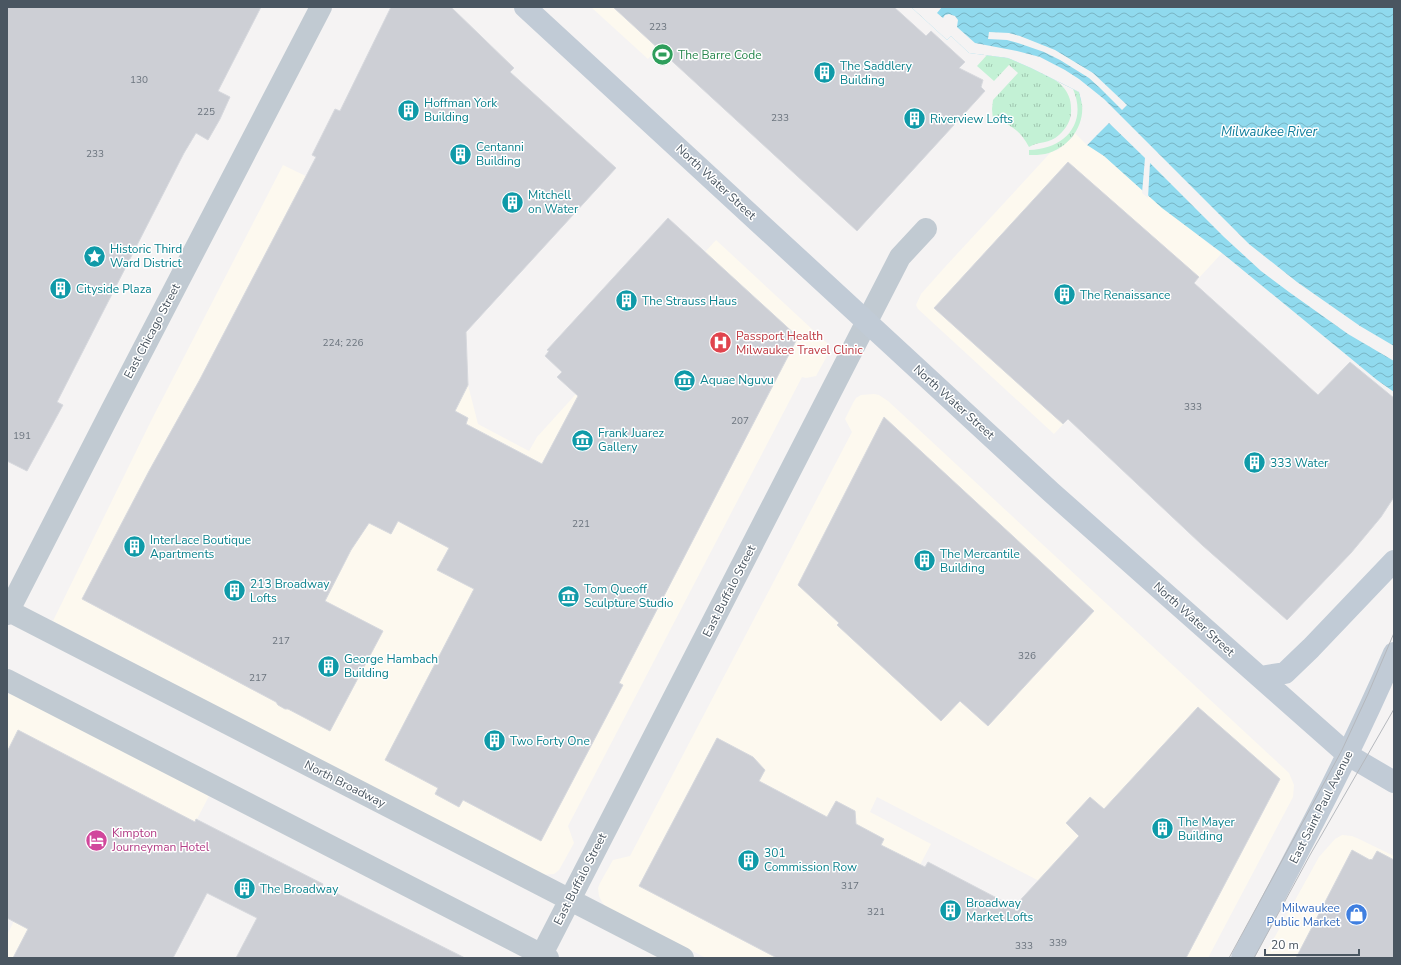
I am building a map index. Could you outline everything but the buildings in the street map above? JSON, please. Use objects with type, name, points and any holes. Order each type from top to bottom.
[{"type":"main road","name":"North Water Street","points":[[525,7],[1051,492],[1348,755],[1394,782]]},
{"type":"main road","points":[[1260,677],[1285,673],[1394,561]]},
{"type":"main road","name":"East Saint Paul Avenue","points":[[1242,958],[1348,755],[1394,653]]},
{"type":"street","name":"East Chicago Street","points":[[7,612],[321,7]]},
{"type":"street","name":"East Buffalo Street","points":[[543,957],[570,900],[900,257],[926,229]]},
{"type":"street","name":"North Broadway","points":[[7,612],[684,958]]},
{"type":"street","points":[[7,680],[543,957]]},
{"type":"shaded area","points":[[591,7],[695,7],[648,59]]},
{"type":"shaded area","name":"The Renaissance","points":[[1075,133],[1087,145],[1104,156],[1210,245],[1222,253],[1054,434],[918,309],[916,305],[921,294],[1051,152],[1058,150],[1073,137]]},
{"type":"shaded area","points":[[283,165],[316,181],[466,320],[468,385],[478,424],[529,451],[537,437],[716,240],[827,343],[829,351],[827,356],[816,376],[806,378],[802,377],[568,826],[574,843],[559,870],[554,874],[542,875],[53,621],[151,421]]},
{"type":"shaded area","points":[[861,395],[879,395],[888,401],[1289,773],[1294,785],[1293,797],[1208,958],[1188,958],[877,797],[870,812],[931,844],[871,958],[706,958],[606,907],[602,902],[599,896],[598,888],[600,883],[613,860],[630,856],[852,432],[845,419],[853,403],[856,398]]},
{"type":"shaded area","name":"Kimpton Journeyman Hotel","points":[[7,694],[15,695],[209,796],[125,958],[7,958],[7,935],[14,921],[7,918]]},
{"type":"shaded area","name":"Milwaukee Public Market","points":[[1342,835],[1352,836],[1394,856],[1394,958],[1263,958],[1319,857],[1335,839]]},
{"type":"green space","points":[[987,55],[1008,58],[1028,66],[1053,78],[1064,88],[1070,99],[1071,116],[1068,123],[1059,135],[1052,140],[1029,147],[1023,137],[1015,129],[1005,123],[993,120],[993,100],[1018,73],[1009,65],[994,81],[977,66]]},
{"type":"green space","points":[[1073,89],[1079,92],[1082,102],[1082,112],[1080,122],[1071,139],[1055,151],[1029,155],[1029,150],[1042,149],[1053,145],[1070,132],[1075,123],[1077,113],[1077,102]]},
{"type":"water","name":"Milwaukee River","points":[[911,7],[1394,7],[1394,392],[1377,380],[1222,253],[1162,208],[1104,156],[1087,145],[1108,123],[1081,101],[1079,92],[1008,58],[969,53],[951,36],[947,40]]},
{"type":"pier","points":[[911,7],[942,7],[937,13],[943,18],[945,15],[949,14],[955,16],[958,20],[957,27],[975,43],[1040,57],[1079,79],[1104,99],[1249,244],[1297,282],[1360,326],[1394,346],[1394,361],[1348,334],[1261,271],[1224,237],[1150,163],[1148,198],[1142,193],[1145,158],[1109,123],[1087,145],[1086,143],[1105,123],[1082,104],[1079,92],[1008,58],[969,53],[951,36],[947,40]]},
{"type":"pier","points":[[989,32],[1009,33],[1020,36],[1055,50],[1093,73],[1127,105],[1122,110],[1089,78],[1060,60],[1044,52],[1018,43],[1007,40],[988,39]]},
{"type":"tram line","points":[[1229,958],[1342,750],[1394,633]]},
{"type":"tram line","points":[[1254,958],[1310,855],[1394,709]]},
{"type":"place","name":"The Barre Code","points":[[663,55]]},
{"type":"place","name":"The Saddlery Building","points":[[824,73]]},
{"type":"place","name":"Hoffman York Building","points":[[408,110]]},
{"type":"place","name":"Riverview Lofts","points":[[914,119]]},
{"type":"place","name":"Centanni Building","points":[[460,154]]},
{"type":"place","name":"Mitchell on Water","points":[[513,202]]},
{"type":"place","name":"Historic Third Ward District","points":[[95,256]]},
{"type":"place","name":"Cityside Plaza","points":[[61,289]]},
{"type":"place","name":"The Renaissance","points":[[1064,295]]},
{"type":"place","name":"The Strauss Haus","points":[[626,301]]},
{"type":"place","name":"Passport Health Milwaukee Travel Clinic","points":[[721,343]]},
{"type":"place","name":"Aquae Nguvu","points":[[685,380]]},
{"type":"place","name":"Frank Juarez Gallery","points":[[582,440]]},
{"type":"place","name":"333 Water","points":[[1254,463]]},
{"type":"place","name":"InterLace Boutique Apartments","points":[[135,547]]},
{"type":"place","name":"The Mercantile Building","points":[[925,561]]},
{"type":"place","name":"213 Broadway Lofts","points":[[235,591]]},
{"type":"place","name":"Tom Queoff Sculpture Studio","points":[[569,596]]},
{"type":"place","name":"George Hambach Building","points":[[328,666]]},
{"type":"place","name":"Two Forty One","points":[[494,741]]},
{"type":"place","name":"The Mayer Building","points":[[1163,829]]},
{"type":"place","name":"Kimpton Journeyman Hotel","points":[[96,840]]},
{"type":"place","name":"301 Commission Row","points":[[749,860]]},
{"type":"place","name":"The Broadway","points":[[245,889]]},
{"type":"place","name":"Broadway Market Lofts","points":[[951,910]]},
{"type":"place","name":"Milwaukee Public Market","points":[[1356,915]]}]
